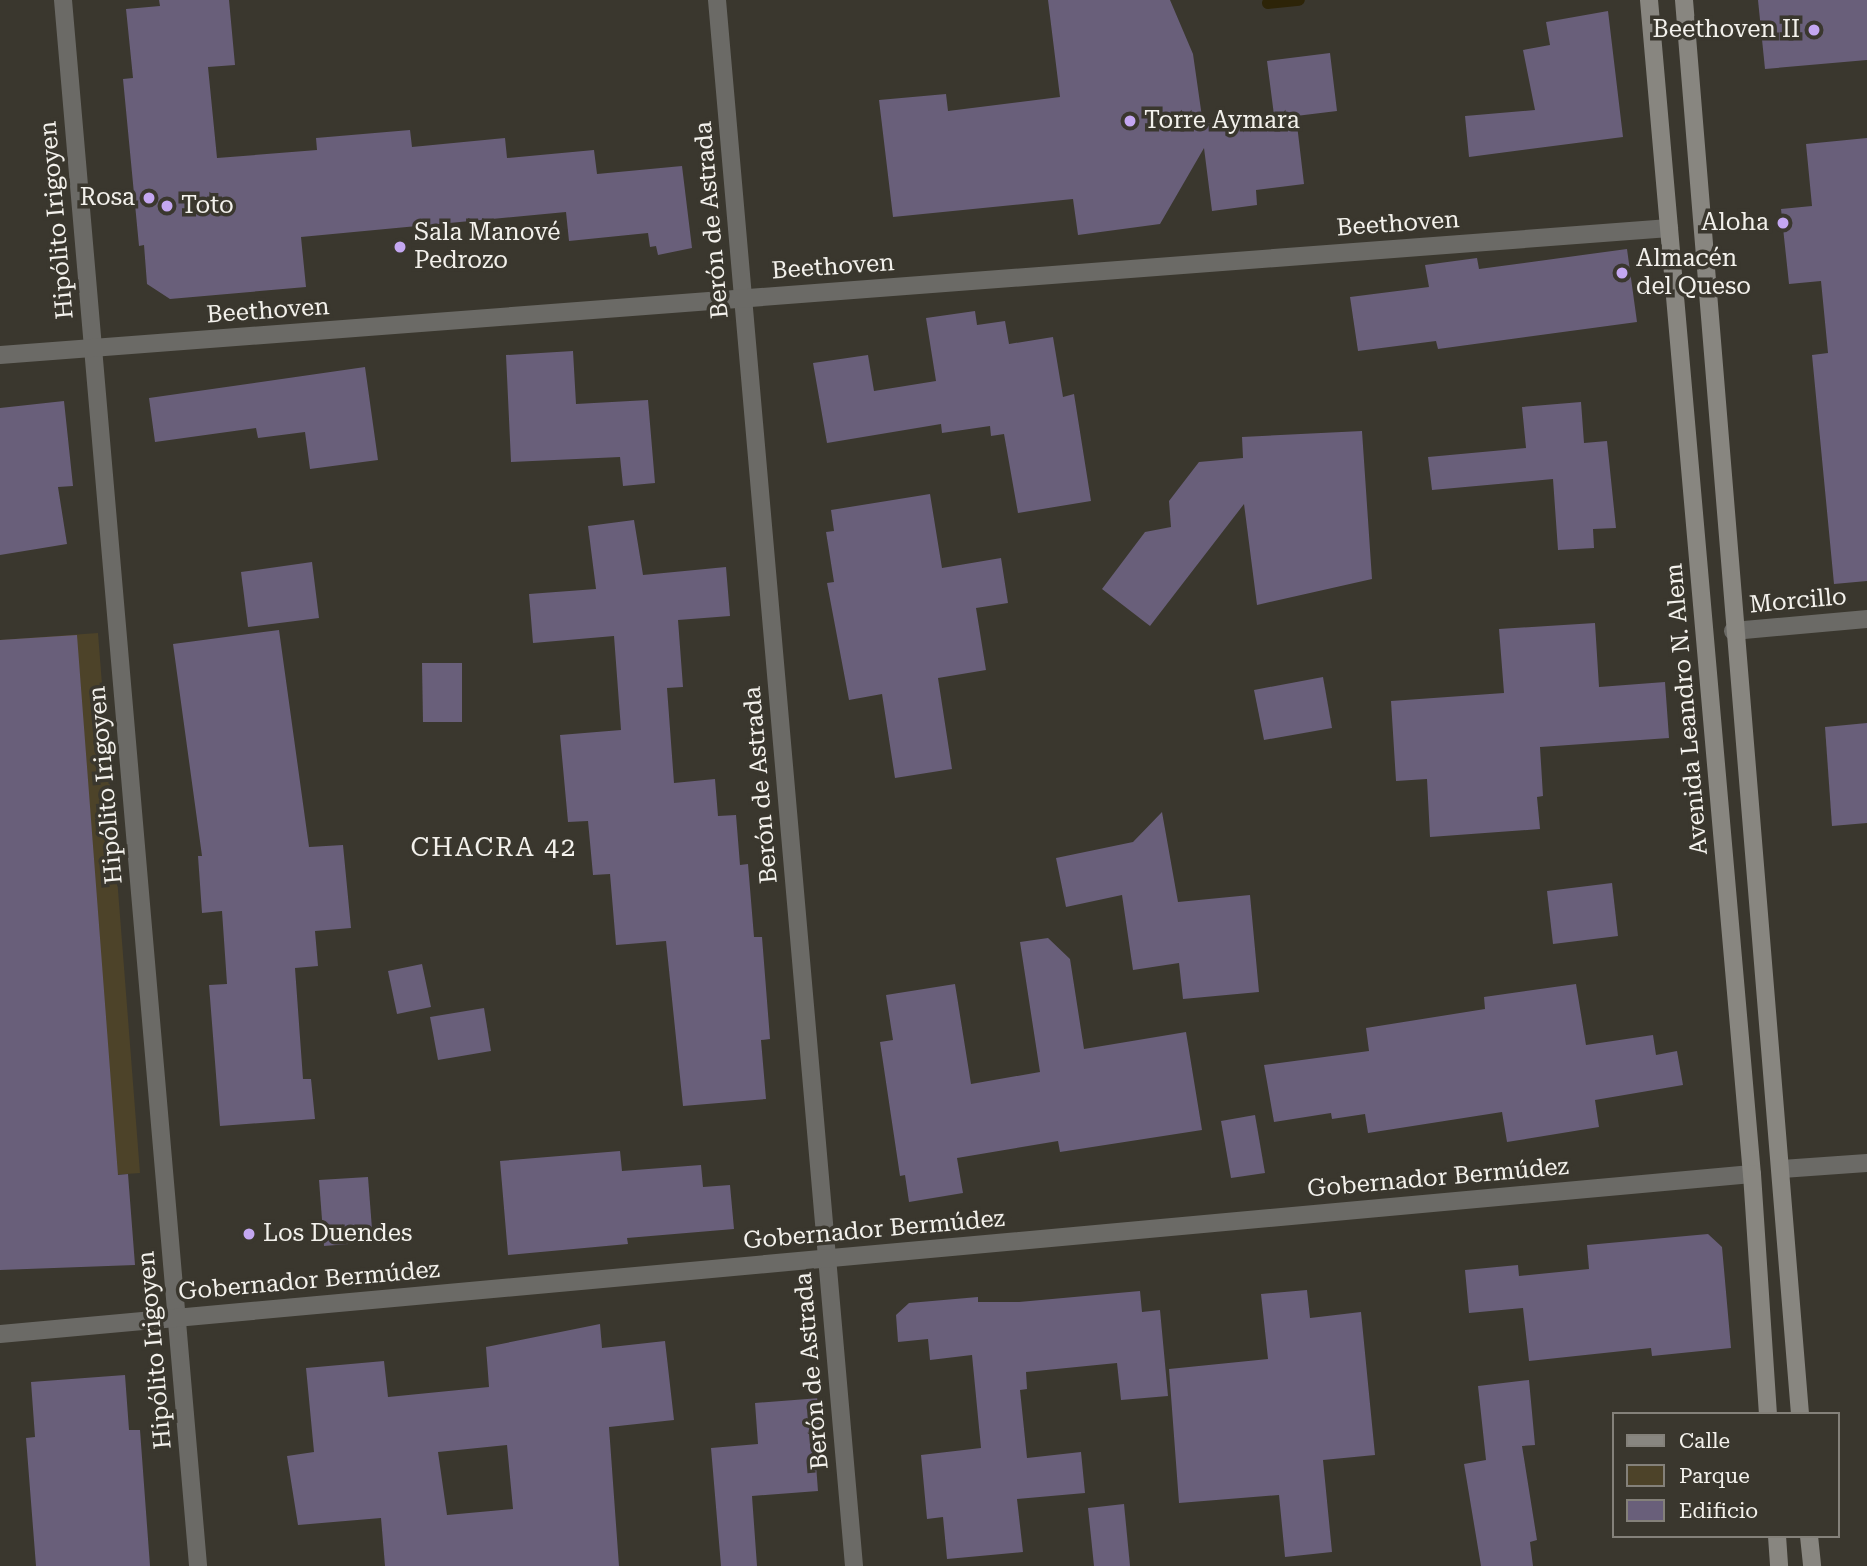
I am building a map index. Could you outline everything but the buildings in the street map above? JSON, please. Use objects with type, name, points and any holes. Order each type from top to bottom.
[{"type":"main road","name":"Avenida Leandro N. Alem","points":[[1649,0],[1752,1174],[1768,1412]]},
{"type":"main road","points":[[1684,0],[1733,631],[1782,1169],[1800,1412]]},
{"type":"main road","points":[[1777,1538],[1779,1566]]},
{"type":"main road","points":[[1810,1538],[1812,1566]]},
{"type":"street","name":"Hipólito Irigoyen","points":[[63,0],[198,1566]]},
{"type":"street","name":"Berón de Astrada","points":[[717,0],[854,1566]]},
{"type":"street","name":"Beethoven","points":[[0,355],[1670,228]]},
{"type":"street","name":"Morcillo","points":[[1733,631],[1867,619]]},
{"type":"street","points":[[1782,1169],[1867,1163]]},
{"type":"street","name":"Gobernador Bermúdez","points":[[0,1334],[1752,1174]]},
{"type":"green space","points":[[98,633],[140,1173],[0,1183],[0,640]]},
{"type":"waterway","points":[[1268,3],[1299,0]]},
{"type":"place","name":"Beethoven II","points":[[1814,30]]},
{"type":"place","name":"Torre Aymara","points":[[1130,121]]},
{"type":"place","name":"Rosa","points":[[149,198]]},
{"type":"place","name":"Toto","points":[[167,206]]},
{"type":"place","name":"Aloha","points":[[1783,223]]},
{"type":"place","name":"Sala Manové Pedrozo","points":[[400,247]]},
{"type":"place","name":"Almacén del Queso","points":[[1622,273]]},
{"type":"place","name":"Los Duendes","points":[[249,1234]]},
{"type":"district","name":"CHACRA 42","points":[[494,848]]}]
